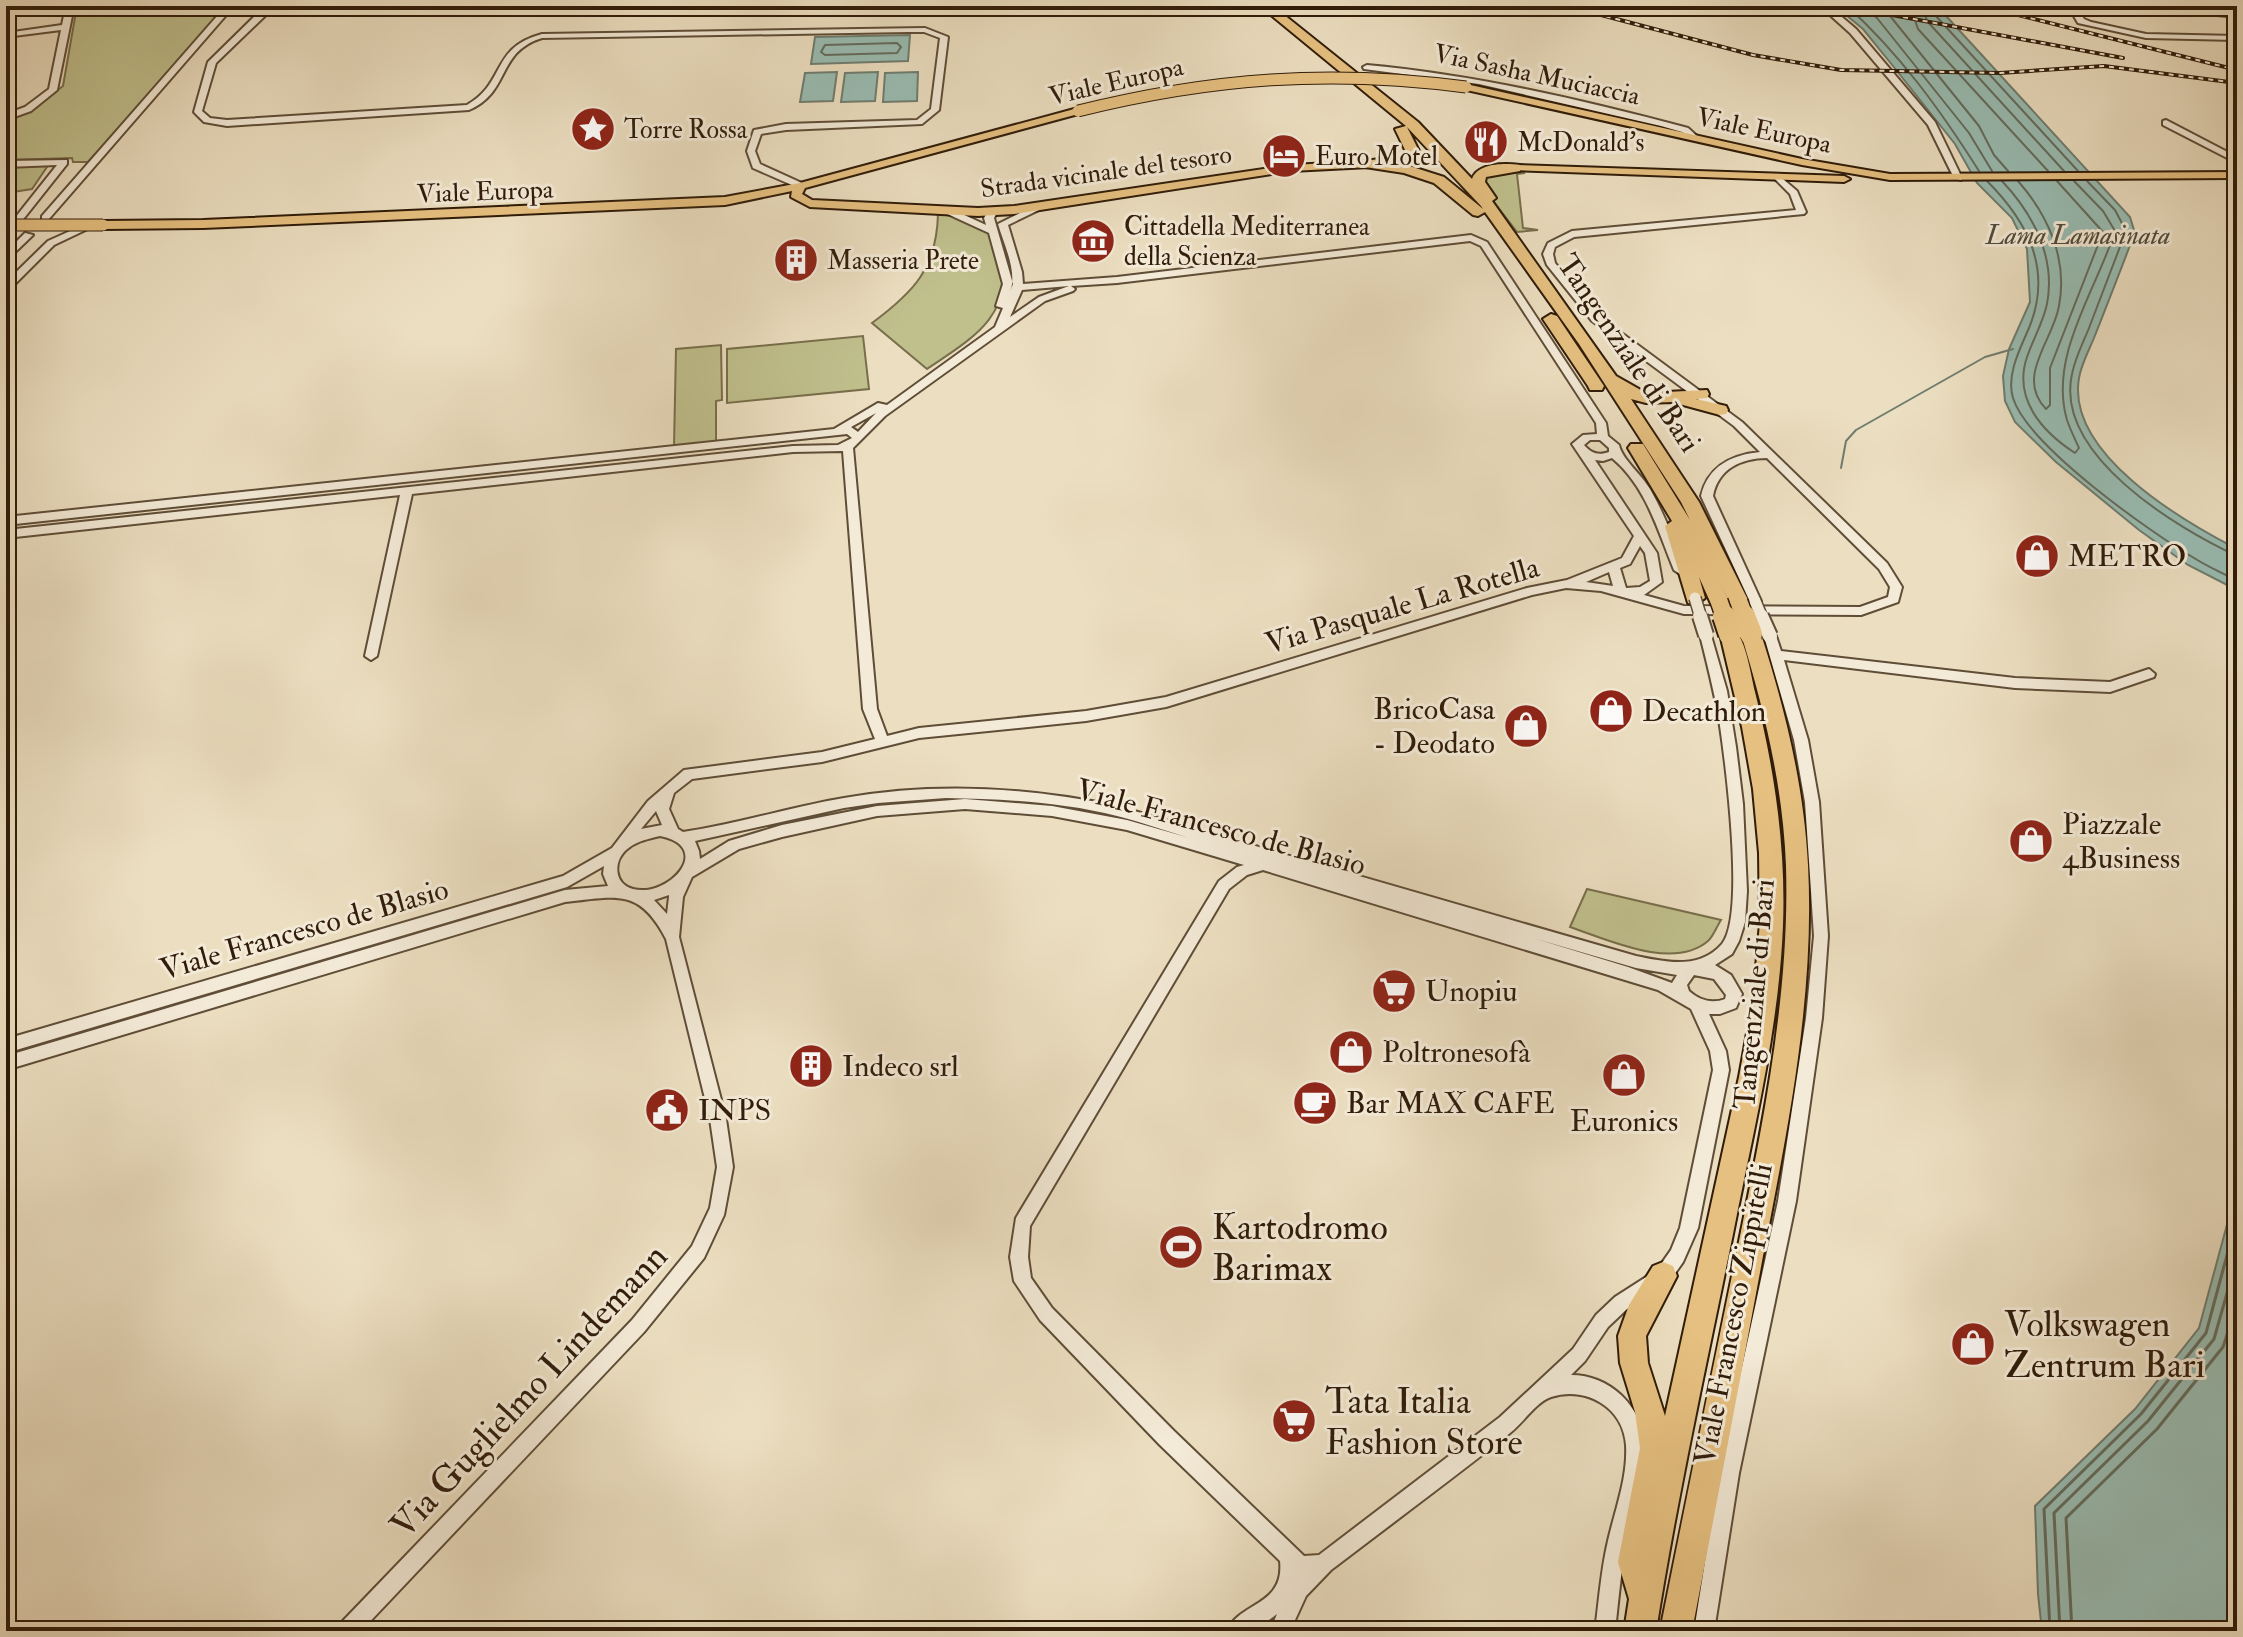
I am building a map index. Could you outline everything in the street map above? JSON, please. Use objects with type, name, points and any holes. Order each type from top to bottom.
[{"type":"highway","name":"Tangenziale di Bari","points":[[1250,6],[1407,127],[1478,212],[1654,462],[1690,502],[1738,601],[1739,635],[1748,700],[1765,795],[1772,887],[1764,1004],[1749,1094],[1640,1631]]},
{"type":"highway","name":"Tangenziale di Bari","points":[[1266,6],[1469,182],[1586,343],[1654,462]]},
{"type":"highway","points":[[1370,164],[1398,162],[1410,156],[1413,149],[1403,137],[1407,127],[1457,157],[1483,165],[1515,168]]},
{"type":"highway","points":[[1370,164],[1406,169],[1439,180],[1478,212]]},
{"type":"highway","points":[[1515,168],[1483,172],[1478,182],[1514,230],[1520,250]]},
{"type":"highway","points":[[1586,343],[1628,391],[1645,398],[1663,400],[1688,393],[1720,410]]},
{"type":"highway","points":[[1688,393],[1650,412],[1648,425],[1660,443],[1649,481],[1674,527],[1695,598]]},
{"type":"highway","name":"Tangenziale di Bari","points":[[1676,1631],[1778,1111],[1795,959],[1797,866],[1791,799],[1773,704],[1739,635]]},
{"type":"highway","points":[[1645,1600],[1634,1562],[1655,1448],[1650,1412],[1634,1363],[1632,1336],[1639,1315],[1663,1276]]},
{"type":"main road","name":"Viale Europa","points":[[23,226],[299,220],[725,201],[751,197],[782,186],[801,186],[831,179],[1140,95],[1203,83],[1292,75],[1372,76],[1466,87],[1802,162],[1865,174],[1924,179]]},
{"type":"main road","points":[[1756,151],[1769,158],[1783,177],[1802,172],[1805,165],[1802,162]]},
{"type":"main road","name":"Strada vicinale del tesoro","points":[[848,202],[993,211],[1291,168],[1370,164]]},
{"type":"main road","name":"Viale Europa","points":[[1515,168],[1895,181],[2096,174],[2237,175]]},
{"type":"main road","points":[[828,198],[825,187],[831,179]]},
{"type":"main road","points":[[782,186],[804,202]]},
{"type":"main road","points":[[804,202],[795,195],[801,186],[828,198],[848,202]]},
{"type":"main road","points":[[725,201],[848,202]]},
{"type":"street","points":[[6,117],[28,109],[53,90],[70,6]]},
{"type":"street","points":[[23,226],[230,6]]},
{"type":"street","points":[[266,6],[265,11],[212,62],[198,112],[207,120],[227,123],[469,107],[488,97],[512,48],[520,42],[542,36],[917,30],[944,37],[935,110],[930,116],[902,125],[765,129],[753,136],[752,160],[766,176],[782,186]]},
{"type":"street","points":[[1824,6],[1843,20],[1932,124],[1961,178]]},
{"type":"street","points":[[2072,6],[2081,21],[2146,36],[2237,38]]},
{"type":"street","points":[[2148,6],[2237,15]]},
{"type":"street","points":[[6,35],[67,27]]},
{"type":"street","name":"Via Sasha Muciaccia","points":[[1367,67],[1411,70],[1490,83],[1663,124],[1685,130],[1694,137]]},
{"type":"street","points":[[2166,123],[2237,160]]},
{"type":"street","points":[[6,164],[64,162],[6,258]]},
{"type":"street","points":[[751,197],[759,192],[766,176]]},
{"type":"street","points":[[1688,393],[1584,307],[1550,263],[1548,254],[1551,245],[1572,234],[1593,231],[1796,214],[1802,209],[1783,177]]},
{"type":"street","points":[[1003,224],[1014,216],[1043,205]]},
{"type":"street","points":[[944,209],[994,232]]},
{"type":"street","points":[[827,447],[823,439],[833,431],[890,400],[974,341],[994,320],[1008,284],[989,218],[993,211],[1000,216],[1003,224],[1017,286],[999,329]]},
{"type":"street","points":[[31,261],[60,237],[97,225]]},
{"type":"street","points":[[6,288],[50,237],[48,232],[23,226]]},
{"type":"street","points":[[6,534],[827,447],[848,448],[881,414],[999,329],[1042,299],[1081,285],[1471,238],[1484,244],[1601,423],[1603,437]]},
{"type":"street","points":[[1017,286],[1117,280]]},
{"type":"street","points":[[1017,286],[1042,299]]},
{"type":"street","name":"Via Pasquale La Rotella","points":[[618,848],[651,804],[671,785],[689,774],[822,757],[919,733],[1086,716],[1166,702],[1531,591],[1566,584],[1621,592],[1684,610],[1861,611],[1894,599],[1896,587],[1883,566],[1775,459],[1720,410]]},
{"type":"street","points":[[6,521],[833,431],[850,430],[858,438]]},
{"type":"street","points":[[1748,434],[1750,449],[1746,455],[1775,459]]},
{"type":"street","points":[[1280,1631],[1299,1589],[1324,1563],[1507,1424],[1579,1355],[1602,1321],[1621,1303],[1663,1276],[1677,1256],[1689,1228],[1721,1070],[1718,1051],[1681,986],[1682,976],[1718,957],[1732,942],[1740,887],[1737,789],[1717,671],[1739,635],[1695,598],[1652,506],[1627,462],[1605,460],[1586,454],[1579,448],[1579,441],[1587,437],[1603,437],[1615,447],[1605,460]]},
{"type":"street","points":[[848,448],[870,709],[882,741]]},
{"type":"street","name":"Viale Francesco Zippitelli","points":[[1704,1631],[1729,1473],[1787,1201],[1814,1018],[1821,936],[1812,802],[1801,740],[1775,655],[1739,635],[1738,601],[1707,496],[1708,484],[1713,477],[1746,455]]},
{"type":"street","points":[[1732,463],[1775,459]]},
{"type":"street","points":[[1605,460],[1651,553],[1662,590],[1673,607]]},
{"type":"street","points":[[371,656],[407,490]]},
{"type":"street","points":[[1566,584],[1626,561],[1640,536]]},
{"type":"street","points":[[1614,567],[1621,592],[1650,588],[1656,582],[1656,571]]},
{"type":"street","points":[[1775,655],[2015,683],[2110,687],[2149,674]]},
{"type":"street","points":[[671,785],[662,809],[693,853],[685,876],[656,894],[641,897],[620,891],[612,884],[607,874],[618,848],[645,832],[678,834]]},
{"type":"street","name":"Viale Francesco de Blasio","points":[[678,834],[714,835],[843,803],[913,794],[1033,796],[1636,962],[1694,968]]},
{"type":"street","name":"Viale Francesco de Blasio","points":[[685,876],[734,845],[782,831],[877,811],[965,804],[1128,820]]},
{"type":"street","name":"Viale Francesco de Blasio","points":[[1190,838],[1262,865],[1628,973],[1663,985],[1692,1002]]},
{"type":"street","name":"Viale Francesco de Blasio","points":[[6,1046],[567,881],[618,848]]},
{"type":"street","points":[[1262,865],[1242,871],[1224,885],[1022,1224],[1019,1257],[1023,1281],[1046,1314],[1290,1558],[1299,1565],[1311,1567],[1324,1563]]},
{"type":"street","name":"Via Guglielmo Lindemann","points":[[673,939],[673,916],[685,876]]},
{"type":"street","name":"Viale Francesco de Blasio","points":[[6,1063],[565,896],[620,891]]},
{"type":"street","name":"Via Guglielmo Lindemann","points":[[347,1631],[638,1326],[698,1252],[718,1209],[725,1167],[718,1119],[673,939],[661,916],[641,897]]},
{"type":"street","points":[[1692,1002],[1719,1009],[1729,1004],[1732,996],[1728,982],[1720,974],[1694,968]]},
{"type":"street","points":[[1544,1390],[1568,1383],[1589,1386],[1621,1406],[1633,1428],[1635,1482],[1618,1540],[1605,1631]]},
{"type":"street","points":[[1237,1631],[1281,1597],[1290,1586],[1293,1571],[1290,1558]]},
{"type":"green space","points":[[77,6],[227,6],[88,162],[73,162],[72,158],[6,160],[15,140],[6,139],[6,120],[32,110],[63,86]]},
{"type":"green space","points":[[49,164],[32,189],[6,193],[6,166]]},
{"type":"green space","points":[[1502,170],[1525,173],[1517,174],[1523,228],[1538,230],[1517,232],[1481,185],[1480,179]]},
{"type":"green space","points":[[938,213],[953,215],[986,230],[998,259],[1002,279],[994,312],[984,325],[927,369],[872,323],[911,289],[928,264],[937,232]]},
{"type":"green space","points":[[863,336],[869,389],[727,403],[727,349]]},
{"type":"green space","points":[[721,345],[722,400],[716,401],[716,442],[674,446],[676,349]]},
{"type":"green space","points":[[1587,889],[1721,920],[1710,939],[1693,950],[1658,953],[1639,950],[1570,927]]},
{"type":"water","name":"Lama Lamasinata","points":[[1835,6],[1937,6],[2130,217],[2134,230],[2132,240],[2080,373],[2080,406],[2090,432],[2132,481],[2187,521],[2237,549],[2237,590],[2188,565],[2139,530],[2056,462],[2015,422],[2005,401],[2003,376],[2009,349],[2030,302],[2027,249],[2012,218],[1977,183],[1955,144],[1863,29]]},
{"type":"water","points":[[910,35],[908,61],[811,64],[815,37]]},
{"type":"water","points":[[837,72],[833,101],[800,102],[805,73]]},
{"type":"water","points":[[878,72],[875,101],[841,102],[845,73]]},
{"type":"water","points":[[918,72],[917,101],[883,102],[885,73]]},
{"type":"water","points":[[2237,1171],[2237,1631],[2042,1631],[2035,1506],[2135,1409],[2199,1328],[2228,1221]]},
{"type":"waterway","points":[[1841,468],[1846,441],[1856,430],[1985,357],[2013,349]]},
{"type":"railway","points":[[1567,6],[1753,55],[1841,70],[2000,73],[2104,66],[2237,83]]},
{"type":"railway","points":[[1844,6],[2123,58]]},
{"type":"railway","points":[[1982,6],[2237,70]]},
{"type":"place","name":"Torre Rossa","points":[[593,129]]},
{"type":"place","name":"McDonald's","points":[[1486,142]]},
{"type":"place","name":"Euro Motel","points":[[1284,156]]},
{"type":"place","name":"Cittadella Mediterranea della Scienza","points":[[1093,241]]},
{"type":"place","name":"Masseria Prete","points":[[796,260]]},
{"type":"place","name":"METRO","points":[[2037,556]]},
{"type":"place","name":"Decathlon","points":[[1611,711]]},
{"type":"place","name":"BricoCasa - Deodato","points":[[1526,726]]},
{"type":"place","name":"Piazzale 4Business","points":[[2031,841]]},
{"type":"place","name":"Unopiu","points":[[1394,991]]},
{"type":"place","name":"Poltronesofà","points":[[1351,1052]]},
{"type":"place","name":"Indeco srl","points":[[811,1066]]},
{"type":"place","name":"Euronics","points":[[1624,1075]]},
{"type":"place","name":"Bar MAX CAFE","points":[[1315,1103]]},
{"type":"place","name":"INPS","points":[[667,1110]]},
{"type":"place","name":"Kartodromo Barimax","points":[[1181,1247]]},
{"type":"place","name":"Volkswagen Zentrum Bari","points":[[1973,1344]]},
{"type":"place","name":"Tata Italia Fashion Store","points":[[1294,1421]]}]
